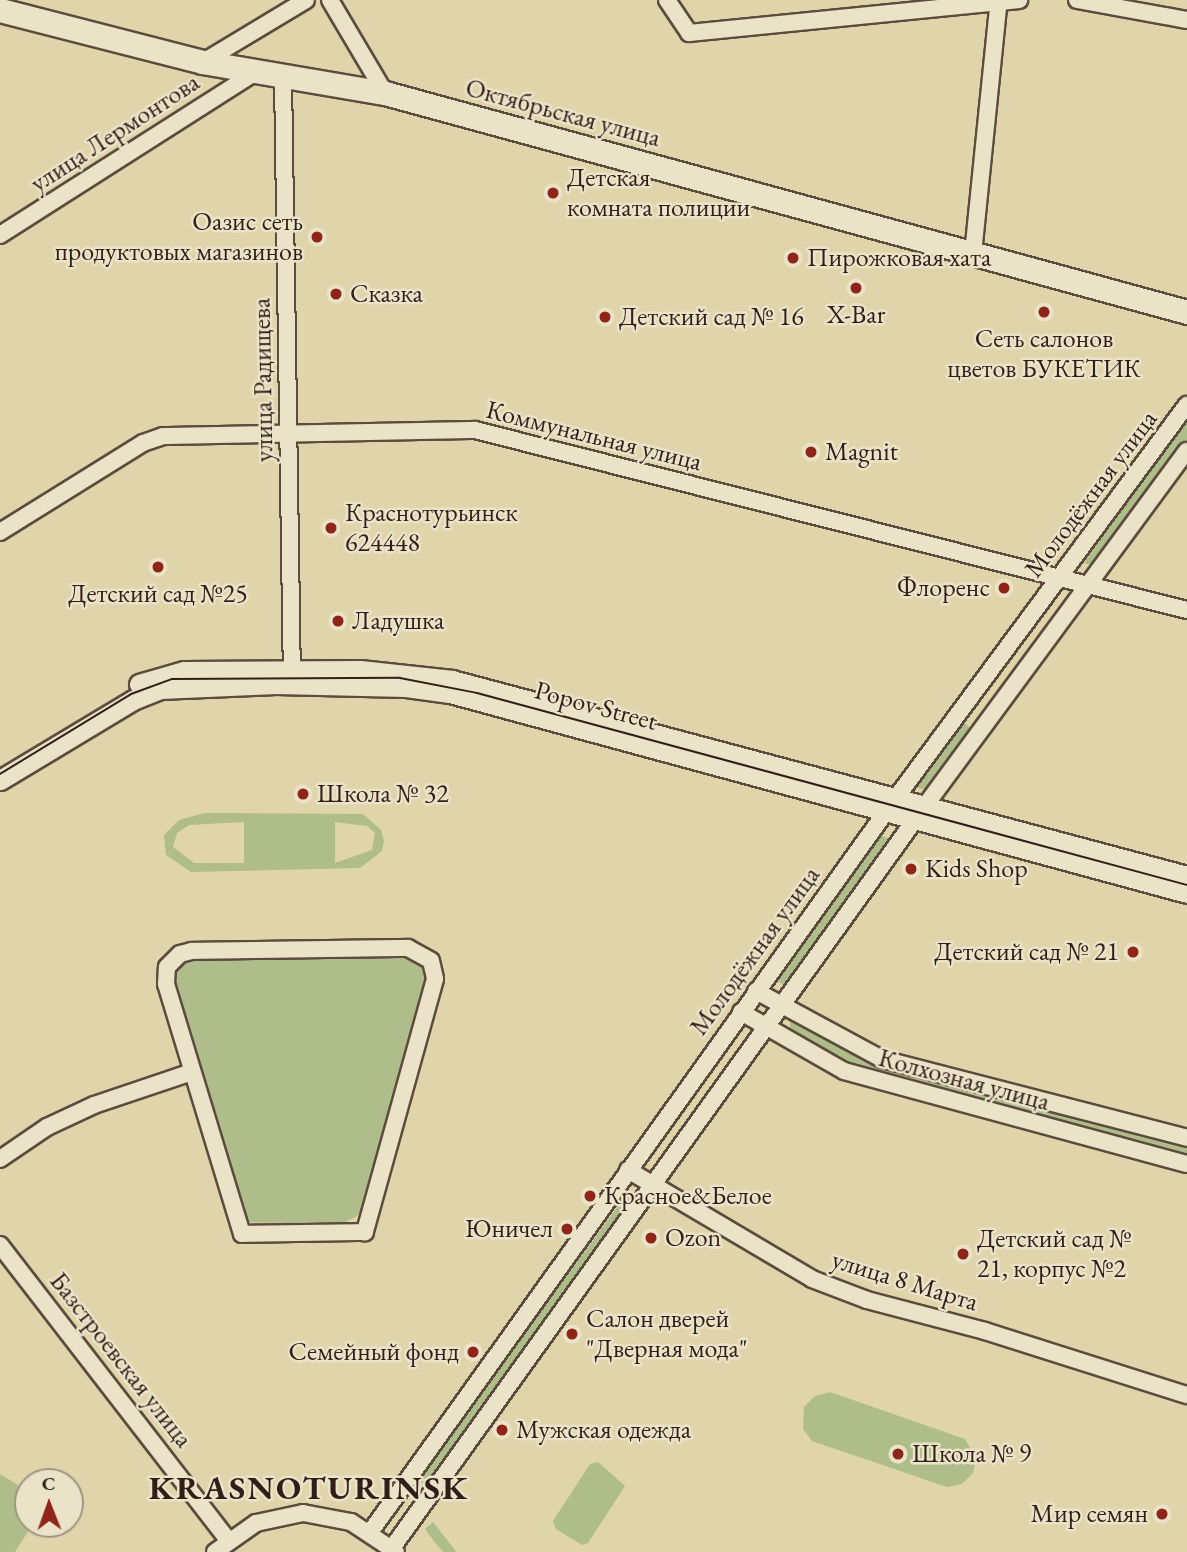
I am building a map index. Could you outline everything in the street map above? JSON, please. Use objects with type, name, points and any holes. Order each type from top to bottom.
[{"type":"main road","name":"Октябрьская улица","points":[[0,9],[202,62],[385,93],[1187,312]]},
{"type":"street","points":[[202,62],[306,0]]},
{"type":"street","points":[[330,0],[385,93]]},
{"type":"street","points":[[667,0],[689,33],[1019,0]]},
{"type":"street","points":[[1077,0],[1187,20]]},
{"type":"street","points":[[973,254],[999,1]]},
{"type":"street","name":"улица Лермонтова","points":[[0,235],[257,71]]},
{"type":"street","name":"улица Радищева","points":[[284,76],[292,677]]},
{"type":"street","name":"Молодёжная улица","points":[[371,1531],[756,991],[1187,405]]},
{"type":"street","name":"Коммунальная улица","points":[[0,532],[143,443],[163,436],[475,430],[1087,587],[1187,610]]},
{"type":"street","name":"Молодёжная улица","points":[[394,1550],[919,815],[1187,451]]},
{"type":"street","name":"Popov Street","points":[[0,765],[155,677],[184,671],[360,684],[450,694],[890,807],[1187,893]]},
{"type":"street","name":"Popov Street","points":[[0,780],[153,691],[186,685],[292,677]]},
{"type":"street","name":"Popov Street","points":[[919,815],[1187,876]]},
{"type":"street","points":[[408,948],[431,961],[435,979],[365,1232],[242,1234],[192,1072],[165,975],[180,954],[408,948]]},
{"type":"street","name":"Колхозная улица","points":[[756,991],[781,1007],[882,1059],[1187,1138]]},
{"type":"street","name":"Колхозная улица","points":[[741,1012],[844,1072],[1187,1164]]},
{"type":"street","points":[[0,1159],[47,1128],[94,1105],[192,1072]]},
{"type":"street","name":"улица 8 Марта","points":[[628,1170],[654,1183],[761,1252],[823,1283],[1187,1395]]},
{"type":"street","name":"Базстроевская улица","points":[[0,1245],[228,1540]]},
{"type":"street","points":[[215,1552],[228,1540],[271,1518],[303,1513],[336,1517],[371,1531],[394,1550]]},
{"type":"green space","points":[[1187,419],[1187,441],[1095,566],[1084,563]]},
{"type":"green space","points":[[962,720],[973,731],[931,792],[913,786]]},
{"type":"green space","points":[[205,813],[363,814],[381,830],[384,841],[382,851],[360,868],[191,872],[166,855],[164,835],[179,820]],"holes":[[[244,822],[244,863],[194,863],[173,847],[177,833],[189,825]],[[335,822],[367,826],[375,833],[372,850],[335,863]]]},
{"type":"green space","points":[[878,834],[895,841],[787,988],[777,980],[778,969]]},
{"type":"green space","points":[[408,955],[424,966],[427,980],[362,1213],[342,1224],[246,1222],[173,987],[178,966],[194,958]]},
{"type":"green space","points":[[790,1021],[886,1066],[1187,1144],[1187,1157],[882,1078],[790,1032]]},
{"type":"green space","points":[[627,1194],[636,1196],[427,1487],[417,1480]]},
{"type":"green space","points":[[830,1392],[965,1439],[976,1458],[973,1473],[962,1484],[947,1487],[812,1441],[803,1429],[804,1407],[815,1396]]},
{"type":"green space","points":[[598,1462],[625,1486],[588,1543],[582,1545],[556,1529],[553,1521],[590,1464]]},
{"type":"green space","points":[[0,1474],[14,1483],[14,1538],[24,1538],[15,1552],[0,1552]]},
{"type":"green space","points":[[433,1522],[456,1552],[443,1552],[430,1536],[425,1529]]},
{"type":"tram line","points":[[0,774],[131,694],[172,679],[400,678],[477,693],[1187,885]]},
{"type":"place","name":"Детская комната полиции","points":[[553,193]]},
{"type":"place","name":"Оазис сеть продуктовых магазинов","points":[[317,237]]},
{"type":"place","name":"Пирожковая хата","points":[[793,258]]},
{"type":"place","name":"X-Bar","points":[[856,288]]},
{"type":"place","name":"Сказка","points":[[336,294]]},
{"type":"place","name":"Сеть салонов цветов БУКЕТИК","points":[[1044,312]]},
{"type":"place","name":"Детский сад № 16","points":[[605,317]]},
{"type":"place","name":"Magnit","points":[[811,452]]},
{"type":"place","name":"Краснотурьинск 624448","points":[[331,528]]},
{"type":"place","name":"Детский сад №25","points":[[158,567]]},
{"type":"place","name":"Флоренс","points":[[1004,588]]},
{"type":"place","name":"Ладушка","points":[[338,621]]},
{"type":"place","name":"Школа № 32","points":[[303,794]]},
{"type":"place","name":"Kids Shop","points":[[911,869]]},
{"type":"place","name":"Детский сад № 21","points":[[1133,952]]},
{"type":"place","name":"Красное&Белое","points":[[590,1196]]},
{"type":"place","name":"Юничел","points":[[567,1229]]},
{"type":"place","name":"Ozon","points":[[651,1238]]},
{"type":"place","name":"Детский сад № 21, корпус №2","points":[[963,1254]]},
{"type":"place","name":"Салон дверей \"Дверная мода\"","points":[[572,1334]]},
{"type":"place","name":"Семейный фонд","points":[[473,1352]]},
{"type":"place","name":"Мужская одежда","points":[[502,1430]]},
{"type":"place","name":"Школа № 9","points":[[898,1454]]},
{"type":"place","name":"Мир семян","points":[[1162,1514]]},
{"type":"district","name":"KRASNOTURINSK","points":[[309,1488]]}]
